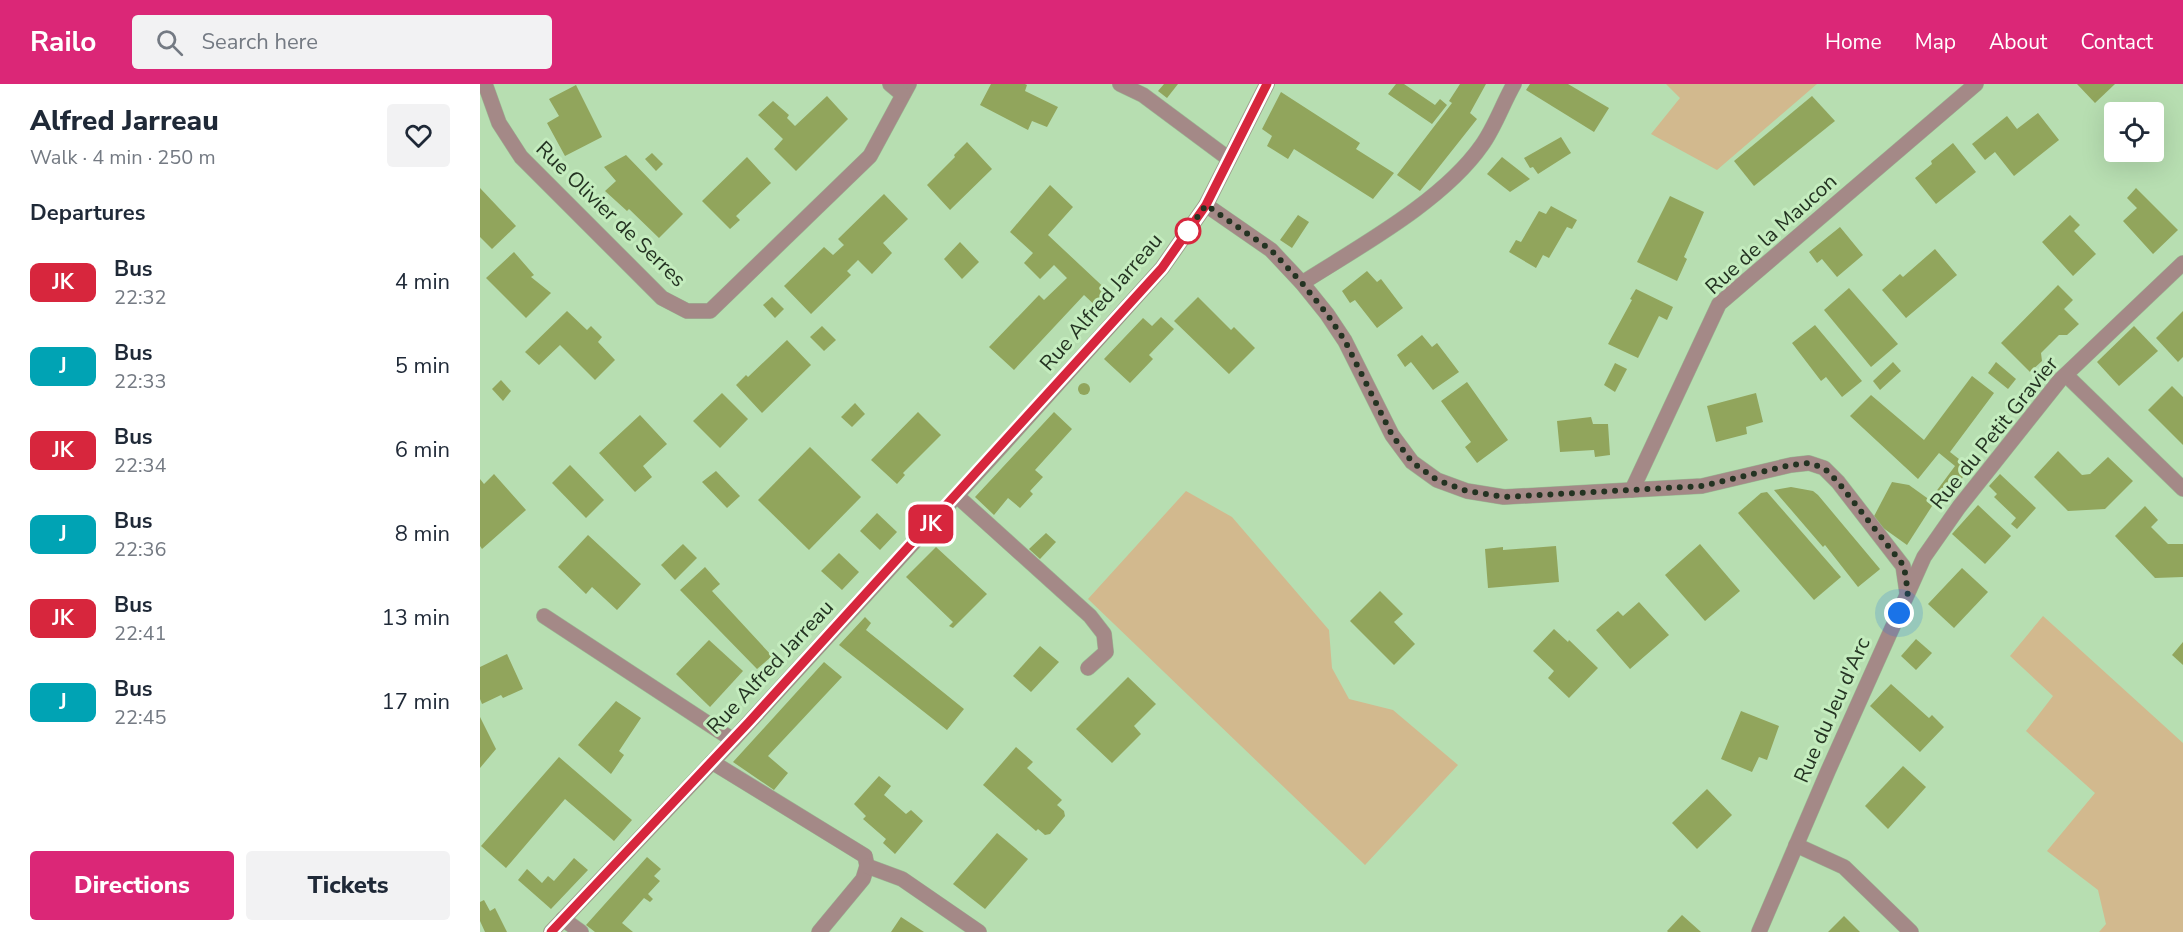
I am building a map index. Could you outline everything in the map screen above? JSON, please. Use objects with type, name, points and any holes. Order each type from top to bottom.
[{"type":"street","name":"Rue Olivier de Serres","points":[[484,91],[499,123],[521,157],[662,298],[687,311],[710,311],[870,156],[906,89],[890,84]]},
{"type":"street","points":[[1120,84],[1143,95],[1229,159]]},
{"type":"street","name":"Rue Alfred Jarreau","points":[[550,932],[733,740],[1162,268],[1206,205],[1267,84]]},
{"type":"street","points":[[1302,283],[1380,234],[1452,181],[1483,144],[1514,84]]},
{"type":"street","name":"Rue de la Maucon","points":[[1632,490],[1719,304],[1976,84]]},
{"type":"street","points":[[1206,205],[1271,250],[1302,283],[1345,341],[1392,435],[1412,462],[1437,480],[1467,491],[1504,497],[1702,486],[1726,479],[1809,463],[1824,468],[1838,482],[1904,566],[1908,593]]},
{"type":"street","name":"Rue du Petit Gravier","points":[[1908,593],[1924,557],[1959,507],[2038,406],[2066,375],[2183,263]]},
{"type":"street","points":[[2066,375],[2183,489]]},
{"type":"street","points":[[957,496],[1090,616],[1104,634],[1106,652],[1088,668]]},
{"type":"street","name":"Rue du Jeu d'Arc","points":[[1759,932],[1908,593]]},
{"type":"street","points":[[544,616],[733,740]]},
{"type":"street","name":"Rue Alfred Jarreau","points":[[712,762],[865,856],[867,866]]},
{"type":"street","points":[[1796,845],[1844,867],[1911,932]]},
{"type":"street","points":[[819,932],[863,879],[867,866],[902,879],[979,932]]},
{"type":"street","points":[[563,919],[581,932]]},
{"type":"shaded area","points":[[1666,84],[1817,84],[1717,170],[1651,134],[1680,98]]},
{"type":"shaded area","points":[[1186,491],[1232,517],[1329,630],[1332,668],[1349,699],[1393,710],[1458,765],[1365,865],[1088,599]]},
{"type":"shaded area","points":[[2043,616],[2183,743],[2183,932],[2099,932],[2106,924],[2098,890],[2047,851],[2095,793],[2026,731],[2053,696],[2010,656]]},
{"type":"building","points":[[991,84],[1025,84],[1027,85],[1025,91],[1058,107],[1047,127],[1032,121],[1028,130],[980,105]]},
{"type":"building","points":[[1164,84],[1178,84],[1167,98],[1158,91]]},
{"type":"building","points":[[1396,84],[1404,84],[1435,105],[1440,99],[1447,105],[1432,124],[1388,94]]},
{"type":"building","points":[[1460,84],[1486,84],[1470,113],[1477,119],[1420,191],[1397,175],[1452,103],[1449,101]]},
{"type":"building","points":[[1530,84],[1568,84],[1609,108],[1594,132],[1526,90]]},
{"type":"building","points":[[2077,84],[2115,84],[2095,103]]},
{"type":"building","points":[[576,85],[602,137],[565,156],[547,123],[559,116],[549,99]]},
{"type":"building","points":[[1281,92],[1360,143],[1356,149],[1394,173],[1373,199],[1294,149],[1288,159],[1267,146],[1272,136],[1262,129]]},
{"type":"building","points":[[827,96],[848,119],[796,171],[774,149],[783,139],[758,115],[773,101],[789,115],[787,118],[795,126]]},
{"type":"building","points":[[1812,96],[1835,121],[1754,186],[1734,161]]},
{"type":"building","points":[[2038,113],[2059,140],[2014,176],[1995,152],[1985,160],[1972,144],[2007,116],[2017,129]]},
{"type":"building","points":[[1561,137],[1571,153],[1538,174],[1533,167],[1530,168],[1524,158]]},
{"type":"building","points":[[967,142],[992,169],[950,210],[927,185]]},
{"type":"building","points":[[1953,143],[1976,172],[1936,204],[1915,178]]},
{"type":"building","points":[[652,153],[663,164],[656,171],[645,159]]},
{"type":"building","points":[[626,155],[683,214],[659,238],[629,209],[627,211],[605,191],[616,181],[604,167]]},
{"type":"building","points":[[747,157],[771,183],[736,216],[740,220],[730,229],[702,201]]},
{"type":"building","points":[[1502,157],[1530,179],[1510,192],[1487,174]]},
{"type":"building","points":[[1050,185],[1073,207],[1048,235],[1112,295],[1099,309],[1084,295],[1014,370],[989,347],[1039,295],[1044,300],[1067,278],[1054,265],[1040,279],[1024,263],[1033,253],[1010,232]]},
{"type":"building","points":[[480,188],[516,226],[492,249],[480,237]]},
{"type":"building","points":[[2136,188],[2178,230],[2153,254],[2123,221],[2137,208],[2127,198]]},
{"type":"building","points":[[884,194],[908,219],[883,243],[892,253],[872,274],[858,260],[847,271],[851,275],[811,314],[784,286],[824,247],[833,255],[844,245],[838,239]]},
{"type":"building","points":[[1670,196],[1704,212],[1684,257],[1687,259],[1677,281],[1637,262]]},
{"type":"building","points":[[1551,206],[1577,220],[1572,229],[1567,227],[1549,258],[1543,255],[1536,268],[1509,252],[1516,240],[1521,242],[1539,211],[1546,214]]},
{"type":"building","points":[[1298,215],[1309,222],[1292,248],[1280,240]]},
{"type":"building","points":[[2070,215],[2080,225],[2074,231],[2096,254],[2073,276],[2042,242]]},
{"type":"building","points":[[1840,227],[1863,255],[1837,277],[1822,259],[1817,263],[1809,252]]},
{"type":"building","points":[[960,242],[979,262],[962,279],[944,259]]},
{"type":"building","points":[[1935,249],[1957,275],[1906,318],[1882,290],[1900,274],[1903,277]]},
{"type":"building","points":[[514,252],[534,275],[531,277],[551,293],[526,318],[486,278]]},
{"type":"building","points":[[1367,271],[1377,282],[1381,279],[1403,308],[1377,328],[1355,300],[1350,303],[1342,291]]},
{"type":"building","points":[[2058,285],[2073,300],[2064,309],[2079,324],[2067,335],[2059,335],[2041,353],[2042,361],[2030,372],[2001,343]]},
{"type":"building","points":[[1849,288],[1898,344],[1871,367],[1824,310]]},
{"type":"building","points":[[1636,289],[1673,307],[1667,320],[1659,316],[1638,358],[1608,344]]},
{"type":"building","points":[[772,297],[784,309],[775,318],[763,305]]},
{"type":"building","points":[[1198,297],[1231,330],[1234,327],[1255,348],[1229,374],[1174,321]]},
{"type":"building","points":[[567,311],[587,330],[591,326],[602,337],[598,342],[615,360],[595,380],[560,345],[539,365],[525,352]]},
{"type":"building","points":[[2183,311],[2183,357],[2178,362],[2156,338]]},
{"type":"building","points":[[1161,317],[1174,329],[1149,355],[1153,359],[1130,383],[1104,359],[1143,318],[1152,326]]},
{"type":"building","points":[[1815,325],[1862,381],[1842,397],[1826,377],[1821,381],[1792,343]]},
{"type":"building","points":[[822,326],[836,340],[824,351],[810,337]]},
{"type":"building","points":[[2134,326],[2158,351],[2119,386],[2097,362]]},
{"type":"building","points":[[1422,335],[1432,347],[1437,343],[1459,372],[1433,390],[1411,362],[1405,367],[1397,355]]},
{"type":"building","points":[[787,340],[811,365],[762,413],[736,385],[746,375],[748,377]]},
{"type":"building","points":[[1893,362],[1901,371],[1880,390],[1873,381]]},
{"type":"building","points":[[1996,362],[2016,379],[2008,389],[1988,373]]},
{"type":"building","points":[[1615,363],[1627,369],[1615,392],[1604,385]]},
{"type":"building","points":[[1972,376],[1994,393],[1950,452],[1964,463],[1959,469],[1965,474],[1948,499],[1935,493],[1955,466],[1939,453],[1918,479],[1850,416],[1871,395],[1924,440]]},
{"type":"building","points":[[501,380],[511,391],[503,401],[492,389]]},
{"type":"building","points":[[1467,382],[1508,440],[1477,463],[1465,447],[1471,442],[1441,401]]},
{"type":"building","points":[[1086,383],[1089,384],[1089,394],[1082,395],[1079,394],[1078,387],[1079,384]]},
{"type":"building","points":[[2172,386],[2183,397],[2183,445],[2148,410]]},
{"type":"building","points":[[722,393],[748,419],[720,448],[693,421]]},
{"type":"building","points":[[1756,393],[1763,422],[1746,427],[1747,434],[1716,442],[1707,406]]},
{"type":"building","points":[[855,403],[865,414],[852,427],[841,417]]},
{"type":"building","points":[[918,412],[941,435],[903,473],[905,475],[897,484],[871,460]]},
{"type":"building","points":[[1054,412],[1072,429],[1035,470],[1043,477],[1030,491],[1033,494],[1020,508],[1008,498],[994,515],[975,497]]},
{"type":"building","points":[[640,415],[667,444],[643,466],[652,477],[635,492],[599,453]]},
{"type":"building","points":[[1591,417],[1593,424],[1608,424],[1610,455],[1595,457],[1594,450],[1560,452],[1557,421]]},
{"type":"building","points":[[810,447],[861,497],[809,550],[758,500]]},
{"type":"building","points":[[2058,451],[2082,475],[2090,474],[2108,457],[2133,481],[2105,509],[2068,511],[2034,477]]},
{"type":"building","points":[[570,465],[604,500],[586,518],[552,483]]},
{"type":"building","points":[[716,471],[740,496],[727,508],[702,482]]},
{"type":"building","points":[[494,474],[526,510],[482,549],[480,546],[480,479],[484,484]]},
{"type":"building","points":[[2000,474],[2036,508],[2017,529],[2011,524],[2016,518],[1994,497],[1997,494],[1989,486]]},
{"type":"building","points":[[1892,482],[1909,485],[1934,503],[1907,545],[1872,520]]},
{"type":"building","points":[[1791,487],[1813,491],[1818,495],[1880,569],[1858,587],[1825,545],[1823,547],[1774,490]]},
{"type":"building","points":[[1767,492],[1841,577],[1814,600],[1738,513],[1761,493]]},
{"type":"building","points":[[1978,505],[2011,536],[1985,564],[1952,534]]},
{"type":"building","points":[[2145,506],[2158,520],[2151,527],[2168,544],[2183,544],[2183,577],[2155,578],[2115,536]]},
{"type":"building","points":[[877,513],[897,532],[880,550],[860,531]]},
{"type":"building","points":[[1046,533],[1056,542],[1040,559],[1029,549]]},
{"type":"building","points":[[588,535],[641,584],[617,610],[592,587],[586,594],[558,567]]},
{"type":"building","points":[[683,544],[697,558],[675,580],[661,565]]},
{"type":"building","points":[[1700,544],[1740,591],[1705,621],[1665,575]]},
{"type":"building","points":[[1556,546],[1559,582],[1488,588],[1485,549]]},
{"type":"building","points":[[936,547],[987,594],[953,628],[949,626],[953,622],[906,577]]},
{"type":"building","points":[[839,553],[859,572],[842,590],[821,571]]},
{"type":"building","points":[[705,567],[720,584],[712,591],[772,656],[757,669],[680,590]]},
{"type":"building","points":[[1962,568],[1988,592],[1954,628],[1928,604]]},
{"type":"building","points":[[1380,591],[1403,614],[1394,622],[1415,644],[1394,665],[1350,621]]},
{"type":"building","points":[[1639,602],[1669,635],[1630,669],[1596,630],[1618,611],[1623,616]]},
{"type":"building","points":[[865,617],[871,623],[866,630],[964,709],[947,730],[839,645]]},
{"type":"building","points":[[1554,629],[1598,668],[1569,698],[1548,678],[1554,671],[1533,651]]},
{"type":"building","points":[[1916,639],[1932,653],[1916,670],[1901,656]]},
{"type":"building","points":[[709,640],[743,671],[710,707],[676,674]]},
{"type":"building","points":[[2183,642],[2183,665],[2172,655]]},
{"type":"building","points":[[1040,646],[1059,662],[1031,692],[1013,676]]},
{"type":"building","points":[[507,654],[523,689],[503,698],[501,695],[482,704],[480,667]]},
{"type":"building","points":[[824,662],[842,677],[768,756],[788,773],[774,790],[733,762]]},
{"type":"building","points":[[1128,677],[1156,704],[1134,726],[1141,734],[1112,763],[1076,729]]},
{"type":"building","points":[[1891,684],[1929,718],[1932,715],[1944,727],[1920,752],[1870,706]]},
{"type":"building","points":[[616,701],[641,718],[619,751],[624,755],[611,774],[578,745]]},
{"type":"building","points":[[1741,711],[1779,726],[1767,760],[1759,757],[1752,772],[1721,759]]},
{"type":"building","points":[[480,717],[496,749],[480,768]]},
{"type":"building","points":[[1016,747],[1033,762],[1027,768],[1062,800],[1057,805],[1064,811],[1065,816],[1050,834],[1045,835],[1038,829],[1036,831],[983,785]]},
{"type":"building","points":[[559,757],[632,820],[614,841],[565,799],[506,868],[481,846]]},
{"type":"building","points":[[1903,766],[1926,787],[1888,829],[1865,806]]},
{"type":"building","points":[[879,776],[891,786],[884,795],[906,814],[911,810],[923,821],[895,854],[883,843],[886,839],[863,819],[866,816],[854,804]]},
{"type":"building","points":[[1707,789],[1732,815],[1697,849],[1672,823]]},
{"type":"building","points":[[997,833],[1028,859],[985,909],[953,884]]},
{"type":"building","points":[[647,857],[661,869],[654,876],[660,881],[648,894],[653,899],[650,902],[644,898],[622,923],[633,932],[595,932],[586,925]]},
{"type":"building","points":[[574,858],[588,870],[551,909],[518,880],[527,869],[542,883],[548,876],[554,881]]},
{"type":"building","points":[[484,900],[490,911],[495,908],[507,932],[485,932],[480,921],[480,902]]},
{"type":"building","points":[[1682,915],[1701,932],[1668,932]]},
{"type":"building","points":[[1844,916],[1860,932],[1828,932]]},
{"type":"building","points":[[901,917],[924,932],[891,932]]},
{"type":"bus line","name":"JK","points":[[551,932],[749,722],[1162,268],[1206,205],[1267,84]]},
{"type":"route","points":[[1188,231],[1183,237],[1206,205],[1271,250],[1302,283],[1345,341],[1392,435],[1412,462],[1437,480],[1467,491],[1504,497],[1702,486],[1791,465],[1809,463],[1824,468],[1838,482],[1904,566],[1908,593],[1899,613]]}]
